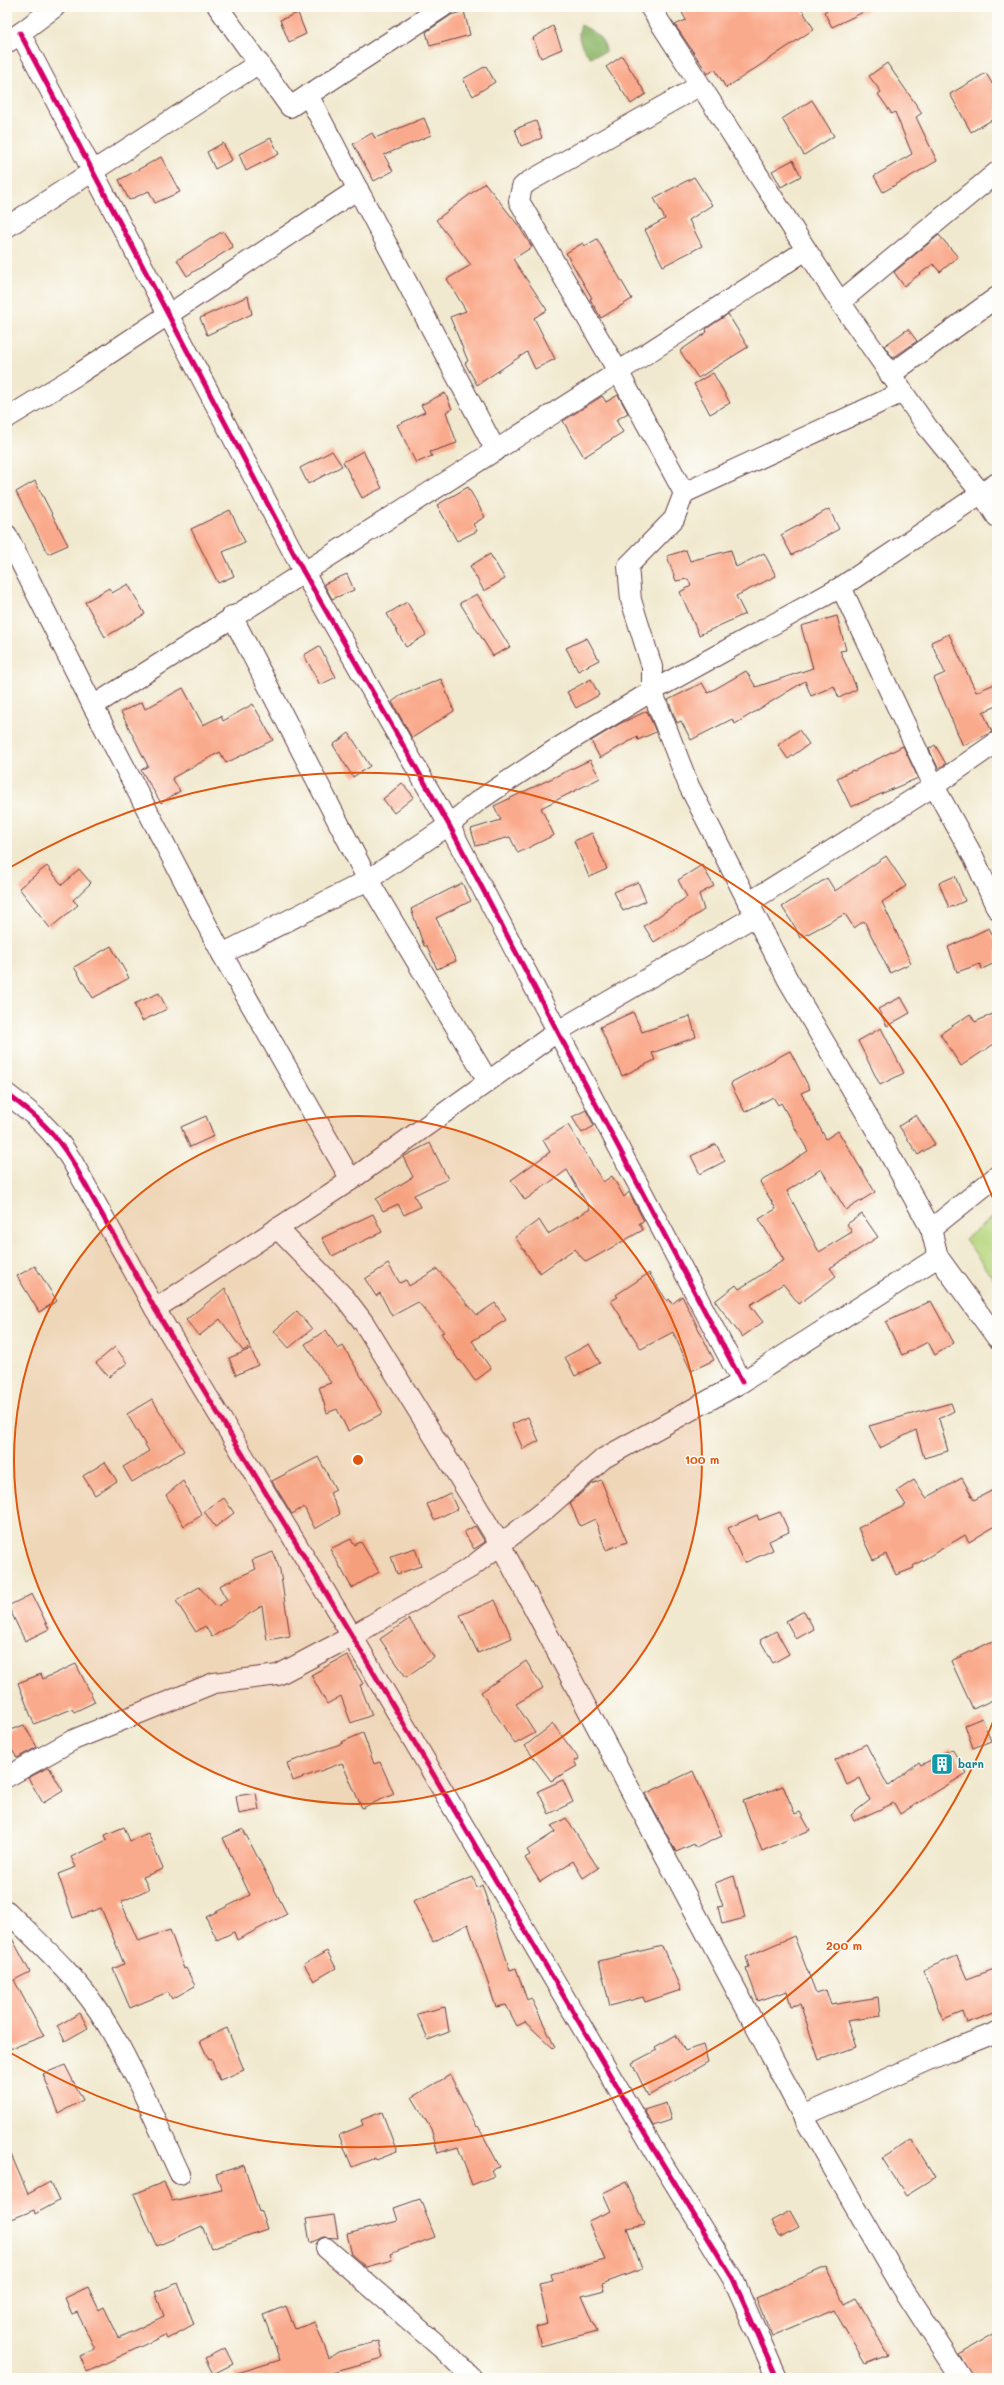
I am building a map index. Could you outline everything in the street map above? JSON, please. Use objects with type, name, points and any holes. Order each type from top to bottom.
[{"type":"street","points":[[55,7],[14,38],[93,170],[304,571],[450,825],[742,1382]]},
{"type":"street","points":[[218,7],[290,107],[443,7]]},
{"type":"street","points":[[650,7],[699,86],[840,302],[890,374],[928,428],[989,489],[997,517]]},
{"type":"street","points":[[7,227],[93,170],[229,84],[259,63]]},
{"type":"street","points":[[684,494],[619,373],[522,208],[519,201],[519,194],[522,187],[528,182],[699,86]]},
{"type":"street","points":[[308,94],[496,451]]},
{"type":"street","points":[[840,302],[997,172]]},
{"type":"street","points":[[7,418],[77,375],[358,189]]},
{"type":"street","points":[[92,706],[232,616],[619,373],[806,250]]},
{"type":"street","points":[[890,374],[997,297]]},
{"type":"street","points":[[903,392],[684,494],[674,519],[628,566],[631,600],[652,667],[652,691],[689,786],[788,980],[880,1137],[931,1229],[938,1257],[997,1338]]},
{"type":"street","points":[[222,954],[368,880],[450,825],[478,801],[549,753],[652,691],[841,587],[989,489]]},
{"type":"street","points":[[7,535],[92,706],[222,954],[351,1180]]},
{"type":"street","points":[[841,587],[934,786],[974,858],[997,909]]},
{"type":"street","points":[[232,616],[368,880],[488,1081]]},
{"type":"street","points":[[155,1309],[351,1180],[558,1032],[751,909],[997,742]]},
{"type":"street","points":[[7,1094],[45,1124],[60,1141],[155,1309],[352,1636],[733,2279],[777,2378]]},
{"type":"street","points":[[931,1229],[997,1176]]},
{"type":"street","points":[[277,1228],[345,1298],[364,1323],[500,1544],[803,2116],[900,2284],[961,2378]]},
{"type":"street","points":[[7,1777],[73,1740],[214,1683],[278,1675],[352,1636],[470,1568],[546,1508],[604,1458],[742,1382],[938,1257]]},
{"type":"street","points":[[7,1911],[80,1986],[98,2010],[120,2048],[180,2174]]},
{"type":"street","points":[[803,2116],[947,2052],[997,2032]]},
{"type":"street","points":[[326,2248],[447,2353],[472,2378]]},
{"type":"green space","points":[[581,25],[594,32],[601,39],[606,52],[590,57],[580,42],[579,34]]},
{"type":"green space","points":[[997,1214],[997,1284],[965,1239]]},
{"type":"building","points":[[679,7],[800,7],[814,29],[726,88],[715,69],[708,74],[675,25],[686,20]]},
{"type":"building","points":[[834,7],[874,7],[832,27],[824,12]]},
{"type":"building","points":[[464,11],[470,35],[430,46],[426,32],[451,15]]},
{"type":"building","points":[[298,13],[306,34],[289,42],[280,20]]},
{"type":"building","points":[[553,26],[562,49],[541,58],[533,38]]},
{"type":"building","points":[[622,56],[646,94],[631,104],[606,67]]},
{"type":"building","points":[[887,63],[922,113],[916,117],[937,161],[883,192],[874,176],[912,154],[895,112],[892,114],[878,94],[881,92],[869,76]]},
{"type":"building","points":[[486,66],[495,82],[473,96],[463,79]]},
{"type":"building","points":[[986,73],[997,92],[997,117],[971,132],[950,94]]},
{"type":"building","points":[[812,100],[834,136],[804,155],[782,119]]},
{"type":"building","points":[[424,118],[431,135],[384,155],[393,171],[374,181],[353,144],[372,133],[375,138]]},
{"type":"building","points":[[536,121],[542,138],[521,146],[515,129]]},
{"type":"building","points":[[271,138],[279,154],[246,171],[239,154]]},
{"type":"building","points":[[223,143],[232,160],[215,169],[207,152]]},
{"type":"building","points":[[161,157],[180,192],[155,203],[149,191],[129,200],[119,180]]},
{"type":"building","points":[[793,160],[801,176],[781,187],[772,171]]},
{"type":"building","points":[[694,177],[712,205],[689,220],[702,246],[663,266],[645,230],[665,219],[654,198]]},
{"type":"building","points":[[485,183],[518,225],[532,247],[513,259],[547,310],[534,318],[555,359],[535,369],[527,352],[477,385],[465,363],[468,361],[450,317],[466,311],[447,279],[471,265],[436,220]]},
{"type":"building","points":[[223,231],[233,247],[187,276],[177,260]]},
{"type":"building","points":[[939,235],[958,257],[940,272],[933,264],[904,286],[894,272]]},
{"type":"building","points":[[597,239],[632,299],[601,318],[590,299],[592,298],[566,253],[583,243],[585,246]]},
{"type":"building","points":[[248,296],[252,314],[207,335],[200,318]]},
{"type":"building","points":[[728,314],[748,347],[698,378],[680,351],[707,332],[706,329]]},
{"type":"building","points":[[908,329],[917,341],[893,358],[884,346]]},
{"type":"building","points":[[713,373],[730,403],[710,414],[694,384]]},
{"type":"building","points":[[445,393],[452,409],[446,412],[457,443],[430,452],[432,456],[416,463],[397,425],[425,412],[421,405]]},
{"type":"building","points":[[618,395],[628,413],[616,420],[623,432],[584,457],[563,421],[602,396],[606,402]]},
{"type":"building","points":[[332,451],[342,466],[308,484],[300,468]]},
{"type":"building","points":[[363,451],[382,488],[362,498],[343,462]]},
{"type":"building","points":[[35,481],[68,545],[48,554],[16,492]]},
{"type":"building","points":[[468,487],[485,517],[473,524],[477,531],[457,541],[437,505]]},
{"type":"building","points":[[829,509],[839,529],[792,555],[781,535]]},
{"type":"building","points":[[230,510],[245,542],[223,552],[234,576],[218,583],[191,529]]},
{"type":"building","points":[[686,550],[690,561],[731,550],[736,567],[764,553],[776,576],[736,596],[745,614],[699,635],[680,592],[691,586],[688,579],[676,581],[667,556]]},
{"type":"building","points":[[490,554],[505,579],[484,591],[470,566]]},
{"type":"building","points":[[347,574],[354,590],[332,599],[324,584]]},
{"type":"building","points":[[128,584],[145,614],[105,637],[85,602],[109,588],[112,593]]},
{"type":"building","points":[[477,594],[510,647],[493,656],[460,603]]},
{"type":"building","points":[[407,602],[426,635],[406,647],[387,614]]},
{"type":"building","points":[[837,616],[846,650],[840,651],[857,689],[839,698],[834,686],[811,696],[805,681],[735,724],[732,719],[691,740],[681,721],[677,723],[668,700],[702,683],[708,693],[746,671],[756,687],[813,668],[801,626]]},
{"type":"building","points":[[949,634],[976,692],[997,683],[997,706],[983,712],[992,732],[963,746],[934,678],[945,673],[931,642]]},
{"type":"building","points":[[587,638],[599,660],[578,671],[566,648]]},
{"type":"building","points":[[319,646],[336,677],[320,685],[304,655]]},
{"type":"building","points":[[441,679],[454,711],[412,738],[392,702],[400,696]]},
{"type":"building","points":[[591,679],[599,695],[576,708],[567,692]]},
{"type":"building","points":[[183,688],[203,725],[221,716],[223,721],[253,704],[273,740],[226,763],[220,752],[172,778],[180,791],[161,803],[141,770],[148,766],[121,712],[142,702],[145,709]]},
{"type":"building","points":[[647,711],[656,732],[638,740],[637,737],[600,758],[591,741],[621,723]]},
{"type":"building","points":[[799,730],[809,744],[788,759],[778,745]]},
{"type":"building","points":[[349,733],[370,766],[353,777],[333,745]]},
{"type":"building","points":[[935,745],[946,764],[938,768],[929,749]]},
{"type":"building","points":[[903,746],[918,778],[851,807],[837,778]]},
{"type":"building","points":[[590,760],[600,778],[541,808],[554,835],[518,853],[510,837],[476,846],[471,829],[501,820],[494,806]]},
{"type":"building","points":[[402,783],[414,797],[394,813],[383,799]]},
{"type":"building","points":[[592,833],[607,869],[589,877],[574,841]]},
{"type":"building","points":[[886,856],[906,886],[882,902],[911,963],[890,973],[864,921],[854,928],[845,914],[800,938],[782,907],[827,878],[835,891]]},
{"type":"building","points":[[702,865],[714,886],[699,894],[704,910],[654,942],[644,926],[687,897],[678,880]]},
{"type":"building","points":[[47,866],[62,885],[79,869],[91,883],[73,900],[78,905],[50,928],[19,888]]},
{"type":"building","points":[[955,876],[965,901],[949,908],[939,883]]},
{"type":"building","points":[[638,882],[646,901],[623,911],[614,892]]},
{"type":"building","points":[[462,883],[471,901],[436,918],[456,961],[437,969],[427,946],[424,946],[411,909]]},
{"type":"building","points":[[989,928],[997,945],[997,962],[982,969],[980,964],[957,972],[948,947]]},
{"type":"building","points":[[111,946],[129,978],[93,998],[74,967]]},
{"type":"building","points":[[159,993],[167,1009],[142,1021],[134,1004]]},
{"type":"building","points":[[901,997],[910,1013],[887,1026],[878,1009]]},
{"type":"building","points":[[633,1012],[642,1032],[690,1016],[696,1037],[652,1053],[655,1060],[622,1076],[600,1027]]},
{"type":"building","points":[[997,1012],[997,1042],[961,1066],[940,1034],[970,1014],[975,1022]]},
{"type":"building","points":[[881,1028],[904,1073],[880,1085],[858,1041]]},
{"type":"building","points":[[790,1051],[810,1089],[801,1093],[826,1139],[838,1131],[875,1192],[846,1210],[821,1169],[787,1191],[819,1252],[852,1232],[847,1224],[862,1214],[878,1237],[830,1268],[836,1276],[799,1304],[783,1284],[750,1305],[763,1322],[742,1337],[715,1301],[736,1285],[739,1289],[784,1260],[759,1219],[776,1209],[760,1182],[808,1151],[781,1103],[778,1105],[773,1097],[745,1112],[731,1085],[732,1082]]},
{"type":"building","points":[[586,1110],[594,1126],[582,1133],[572,1117]]},
{"type":"building","points":[[916,1115],[935,1144],[918,1155],[899,1126]]},
{"type":"building","points":[[206,1116],[214,1136],[190,1147],[181,1127]]},
{"type":"building","points":[[568,1125],[603,1182],[612,1176],[624,1197],[629,1192],[644,1221],[639,1223],[643,1230],[586,1262],[574,1249],[540,1273],[515,1237],[539,1220],[548,1234],[590,1209],[567,1170],[525,1200],[511,1180],[550,1152],[543,1140]]},
{"type":"building","points":[[430,1143],[448,1179],[414,1195],[420,1207],[404,1215],[398,1204],[383,1211],[376,1199],[413,1177],[403,1157]]},
{"type":"building","points":[[716,1144],[725,1161],[700,1174],[691,1156]]},
{"type":"building","points":[[373,1214],[382,1232],[332,1256],[322,1238]]},
{"type":"building","points":[[388,1264],[400,1283],[406,1280],[409,1286],[437,1269],[477,1315],[495,1303],[506,1320],[472,1341],[491,1369],[475,1381],[460,1360],[459,1361],[441,1333],[444,1332],[418,1302],[392,1316],[380,1293],[376,1296],[365,1279]]},
{"type":"building","points":[[35,1266],[57,1301],[39,1312],[17,1276]]},
{"type":"building","points":[[649,1273],[667,1301],[669,1299],[672,1304],[682,1296],[714,1360],[691,1371],[673,1332],[641,1349],[611,1301],[618,1297],[616,1295]]},
{"type":"building","points":[[225,1288],[250,1347],[243,1351],[220,1319],[199,1336],[186,1320]]},
{"type":"building","points":[[931,1301],[954,1343],[935,1355],[928,1342],[902,1355],[886,1322]]},
{"type":"building","points":[[297,1311],[312,1329],[289,1348],[274,1331]]},
{"type":"building","points":[[326,1330],[338,1349],[343,1346],[383,1413],[348,1431],[337,1409],[327,1413],[319,1387],[331,1383],[305,1344]]},
{"type":"building","points":[[589,1344],[600,1363],[575,1376],[565,1357]]},
{"type":"building","points":[[115,1347],[127,1363],[109,1377],[96,1363]]},
{"type":"building","points":[[251,1349],[258,1365],[236,1375],[229,1358]]},
{"type":"building","points":[[152,1399],[184,1451],[132,1482],[123,1467],[149,1451],[127,1414]]},
{"type":"building","points":[[951,1403],[954,1411],[939,1419],[948,1451],[924,1458],[916,1430],[880,1448],[869,1426]]},
{"type":"building","points":[[528,1417],[539,1441],[523,1449],[512,1424]]},
{"type":"building","points":[[318,1457],[336,1490],[330,1493],[340,1514],[315,1529],[304,1507],[292,1514],[272,1481]]},
{"type":"building","points":[[105,1462],[117,1481],[95,1495],[83,1476]]},
{"type":"building","points":[[962,1478],[974,1500],[997,1488],[997,1525],[969,1542],[965,1535],[913,1566],[914,1568],[896,1575],[886,1554],[873,1560],[858,1528],[906,1505],[897,1491],[914,1480],[926,1498]]},
{"type":"building","points":[[601,1480],[627,1542],[606,1550],[595,1519],[580,1526],[570,1503],[592,1484]]},
{"type":"building","points":[[183,1481],[202,1515],[184,1526],[166,1495]]},
{"type":"building","points":[[450,1493],[457,1509],[434,1520],[427,1504]]},
{"type":"building","points":[[224,1498],[234,1513],[215,1527],[204,1511]]},
{"type":"building","points":[[780,1512],[789,1532],[769,1541],[773,1550],[744,1563],[728,1528],[757,1515],[759,1520]]},
{"type":"building","points":[[475,1526],[485,1542],[474,1549],[464,1532]]},
{"type":"building","points":[[351,1539],[354,1545],[361,1542],[379,1572],[352,1588],[330,1549]]},
{"type":"building","points":[[415,1548],[421,1566],[397,1574],[391,1556]]},
{"type":"building","points":[[273,1552],[280,1570],[290,1636],[267,1640],[262,1606],[212,1637],[205,1626],[196,1632],[176,1601],[199,1587],[217,1607],[227,1600],[219,1586],[256,1569],[252,1560]]},
{"type":"building","points":[[32,1594],[49,1629],[25,1641],[8,1606]]},
{"type":"building","points":[[495,1600],[512,1638],[478,1653],[460,1615]]},
{"type":"building","points":[[804,1611],[814,1629],[796,1639],[786,1621]]},
{"type":"building","points":[[409,1619],[434,1657],[406,1677],[380,1639]]},
{"type":"building","points":[[776,1631],[789,1654],[773,1663],[760,1640]]},
{"type":"building","points":[[997,1639],[997,1698],[973,1709],[951,1661]]},
{"type":"building","points":[[347,1655],[363,1684],[360,1685],[372,1715],[351,1723],[341,1696],[327,1704],[311,1675]]},
{"type":"building","points":[[526,1661],[543,1688],[516,1704],[535,1733],[515,1744],[481,1692]]},
{"type":"building","points":[[76,1664],[95,1702],[74,1712],[72,1709],[34,1724],[18,1683],[41,1674],[43,1679]]},
{"type":"building","points":[[982,1718],[991,1741],[973,1748],[965,1725]]},
{"type":"building","points":[[553,1724],[579,1759],[574,1761],[577,1766],[551,1781],[525,1746]]},
{"type":"building","points":[[24,1725],[37,1747],[17,1758],[7,1742],[7,1731]]},
{"type":"building","points":[[363,1733],[374,1764],[380,1762],[394,1794],[362,1808],[342,1763],[293,1781],[287,1763],[343,1743],[342,1742]]},
{"type":"building","points":[[866,1744],[888,1786],[919,1762],[921,1765],[952,1749],[967,1773],[900,1814],[894,1803],[854,1821],[851,1815],[870,1800],[860,1778],[847,1785],[835,1760]]},
{"type":"building","points":[[49,1767],[63,1791],[43,1803],[28,1778]]},
{"type":"building","points":[[693,1771],[722,1836],[696,1848],[694,1844],[676,1852],[645,1794]]},
{"type":"building","points":[[563,1780],[573,1802],[549,1814],[538,1791]]},
{"type":"building","points":[[783,1786],[795,1814],[800,1812],[810,1830],[762,1851],[743,1801]]},
{"type":"building","points":[[256,1793],[259,1810],[239,1814],[236,1796]]},
{"type":"building","points":[[566,1818],[598,1868],[583,1878],[573,1861],[540,1882],[525,1858],[530,1855],[527,1850],[555,1832],[552,1826]]},
{"type":"building","points":[[124,1827],[130,1841],[148,1833],[163,1869],[143,1877],[149,1889],[121,1902],[138,1941],[170,1930],[184,1969],[186,1968],[195,1986],[172,1999],[168,1992],[130,2008],[113,1969],[124,1964],[101,1908],[73,1918],[58,1874],[76,1867],[71,1857],[107,1840],[105,1835]]},
{"type":"building","points":[[243,1829],[287,1914],[237,1940],[234,1932],[217,1940],[206,1917],[250,1895],[223,1838]]},
{"type":"building","points":[[734,1876],[745,1918],[722,1924],[718,1907],[723,1906],[715,1883]]},
{"type":"building","points":[[473,1877],[477,1888],[482,1885],[510,1970],[516,1968],[527,2000],[531,1998],[555,2047],[553,2048],[525,2022],[517,2026],[506,2005],[496,2007],[468,1924],[433,1942],[413,1901]]},
{"type":"building","points":[[7,1929],[30,1972],[14,1980],[44,2036],[7,2050]]},
{"type":"building","points":[[794,1936],[816,1993],[826,1990],[831,2005],[878,1997],[880,2016],[847,2021],[856,2047],[819,2060],[800,2004],[791,2006],[787,1991],[758,2001],[746,1968],[749,1967],[746,1957]]},
{"type":"building","points":[[662,1946],[681,1990],[645,2002],[643,1997],[610,2006],[599,1961]]},
{"type":"building","points":[[327,1951],[336,1968],[314,1981],[304,1964]]},
{"type":"building","points":[[957,1956],[967,1979],[997,1968],[997,2012],[967,2023],[963,2012],[943,2020],[923,1970]]},
{"type":"building","points":[[445,2007],[449,2032],[428,2040],[417,2014]]},
{"type":"building","points":[[80,2013],[88,2028],[65,2041],[57,2026]]},
{"type":"building","points":[[227,2028],[244,2070],[220,2080],[211,2059],[209,2060],[200,2041]]},
{"type":"building","points":[[676,2035],[685,2051],[703,2045],[708,2062],[648,2096],[632,2063],[657,2050],[655,2047]]},
{"type":"building","points":[[65,2065],[83,2100],[59,2113],[43,2074]]},
{"type":"building","points":[[450,2075],[476,2127],[478,2126],[500,2167],[491,2170],[494,2176],[472,2185],[458,2147],[438,2153],[431,2129],[412,2097]]},
{"type":"building","points":[[666,2103],[671,2120],[653,2126],[644,2110]]},
{"type":"building","points":[[382,2112],[397,2152],[376,2160],[375,2158],[352,2167],[339,2135],[363,2125],[361,2120]]},
{"type":"building","points":[[911,2139],[935,2177],[906,2195],[882,2158]]},
{"type":"building","points":[[7,2145],[28,2194],[50,2182],[59,2201],[35,2214],[34,2210],[7,2221]]},
{"type":"building","points":[[244,2165],[259,2212],[261,2211],[267,2229],[211,2248],[202,2226],[157,2246],[134,2194],[164,2182],[172,2201],[222,2190],[216,2174]]},
{"type":"building","points":[[626,2182],[645,2224],[627,2228],[642,2269],[602,2284],[604,2290],[582,2296],[597,2331],[541,2346],[536,2327],[548,2324],[539,2284],[553,2281],[551,2274],[605,2260],[588,2221],[611,2211],[603,2193]]},
{"type":"building","points":[[420,2199],[435,2237],[390,2254],[392,2260],[366,2267],[352,2255],[347,2234],[398,2221],[394,2208]]},
{"type":"building","points":[[790,2211],[799,2227],[780,2237],[771,2221]]},
{"type":"building","points":[[334,2215],[338,2238],[323,2237],[310,2243],[306,2219]]},
{"type":"building","points":[[826,2267],[844,2304],[856,2298],[888,2355],[865,2364],[834,2310],[772,2336],[756,2298]]},
{"type":"building","points":[[178,2283],[194,2324],[167,2339],[165,2335],[87,2372],[80,2356],[95,2349],[77,2312],[72,2314],[65,2298],[88,2287],[99,2310],[104,2307],[119,2338],[164,2316],[155,2292]]},
{"type":"building","points":[[286,2306],[295,2329],[315,2322],[329,2358],[338,2352],[379,2341],[383,2358],[332,2372],[335,2378],[235,2378],[234,2374],[280,2360],[263,2315]]},
{"type":"building","points":[[997,2332],[997,2378],[972,2378],[959,2354]]},
{"type":"building","points":[[225,2348],[233,2364],[213,2374],[205,2358]]},
{"type":"cycle path","points":[[20,33],[303,571],[449,825],[742,1382]]},
{"type":"cycle path","points":[[7,1094],[51,1132],[72,1161],[155,1309],[352,1636],[653,2148],[733,2279],[777,2378]]},
{"type":"place","name":"barn","points":[[942,1764]]}]
